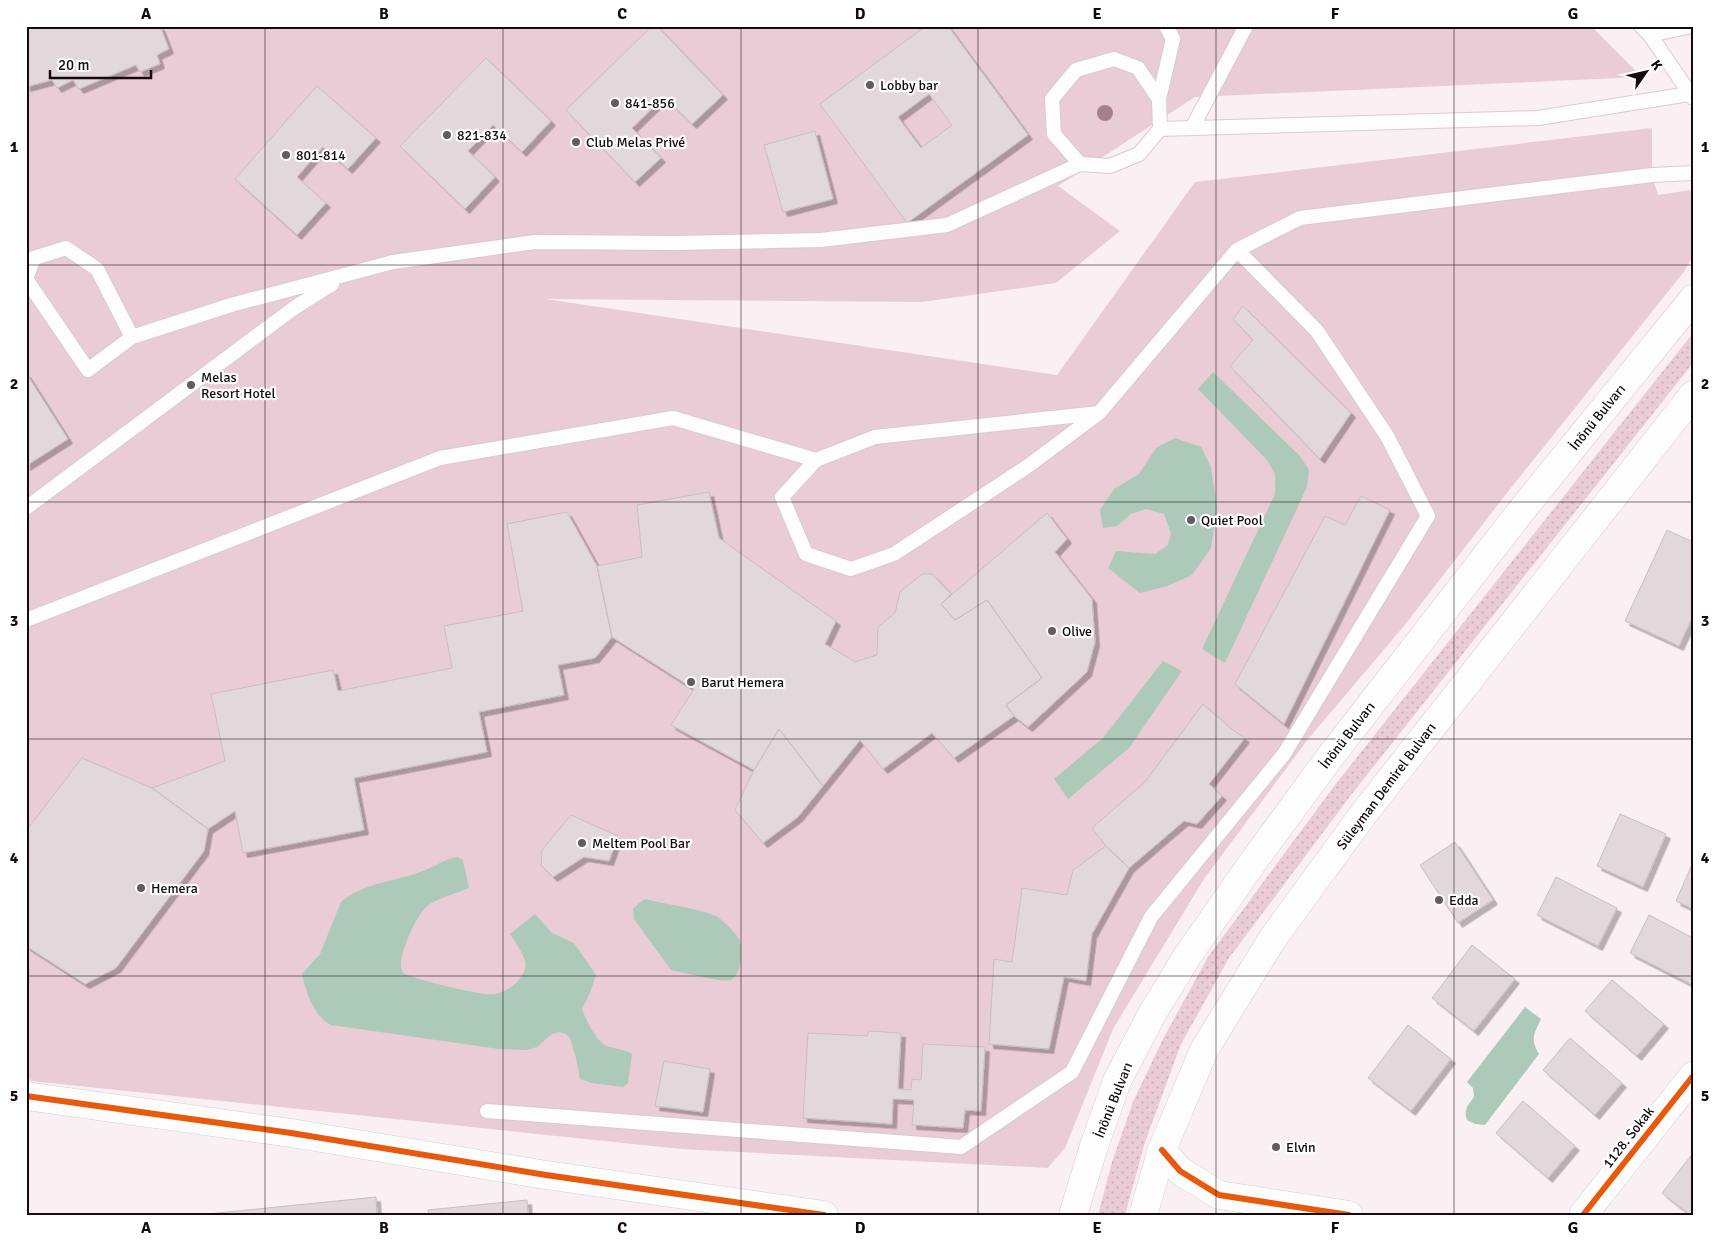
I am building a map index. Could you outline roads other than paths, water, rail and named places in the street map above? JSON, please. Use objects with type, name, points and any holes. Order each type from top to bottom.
[{"type":"main road","name":"İnönü Bulvarı","points":[[1073,1215],[1078,1194],[1117,1081],[1152,1014],[1188,955],[1330,757],[1525,506],[1693,299]]},
{"type":"main road","name":"Süleyman Demirel Bulvarı","points":[[1143,1215],[1162,1150],[1204,1050],[1273,938],[1365,812],[1693,394]]},
{"type":"main road","name":"1128. Sokak","points":[[1583,1215],[1693,1076]]},
{"type":"main road","points":[[26,1096],[291,1133],[546,1175],[824,1215]]},
{"type":"main road","points":[[1162,1150],[1180,1171],[1219,1195],[1349,1215]]},
{"type":"lane","points":[[132,337],[97,269],[66,248],[34,258],[26,279],[88,370],[132,337],[231,305],[393,262],[535,242],[676,243],[820,240],[947,225],[1080,164],[1110,166],[1139,154],[1160,129],[1159,99],[1173,39],[1166,26]]},
{"type":"lane","points":[[1192,128],[1246,26]]},
{"type":"lane","points":[[1160,129],[1538,118],[1691,96],[1646,30],[1692,26]]},
{"type":"lane","points":[[1080,164],[1054,134],[1052,99],[1076,70],[1114,58],[1138,68],[1159,99]]},
{"type":"lane","points":[[1098,413],[875,437],[816,460],[782,497],[806,554],[851,569],[894,554],[1028,466],[1098,413],[1237,250],[1300,218],[1652,175],[1693,173]]},
{"type":"lane","points":[[487,1111],[961,1147],[1072,1072],[1151,917],[1284,754],[1428,516],[1386,436],[1317,331],[1237,250]]},
{"type":"lane","points":[[26,508],[294,308],[346,275]]},
{"type":"lane","points":[[26,620],[440,458],[673,418],[816,460]]},
{"type":"place","name":"Lobby bar","points":[[870,85]]},
{"type":"place","name":"841-856","points":[[615,103]]},
{"type":"place","name":"821-834","points":[[447,135]]},
{"type":"place","name":"Club Melas Privé","points":[[576,142]]},
{"type":"place","name":"801-814","points":[[286,155]]},
{"type":"place","name":"Melas Resort Hotel","points":[[191,385]]},
{"type":"place","name":"Quiet Pool","points":[[1191,520]]},
{"type":"place","name":"Olive","points":[[1052,631]]},
{"type":"place","name":"Barut Hemera","points":[[691,682]]},
{"type":"place","name":"Meltem Pool Bar","points":[[582,843]]},
{"type":"place","name":"Hemera","points":[[141,888]]},
{"type":"place","name":"Edda","points":[[1439,900]]},
{"type":"place","name":"Elvin","points":[[1276,1147]]}]
